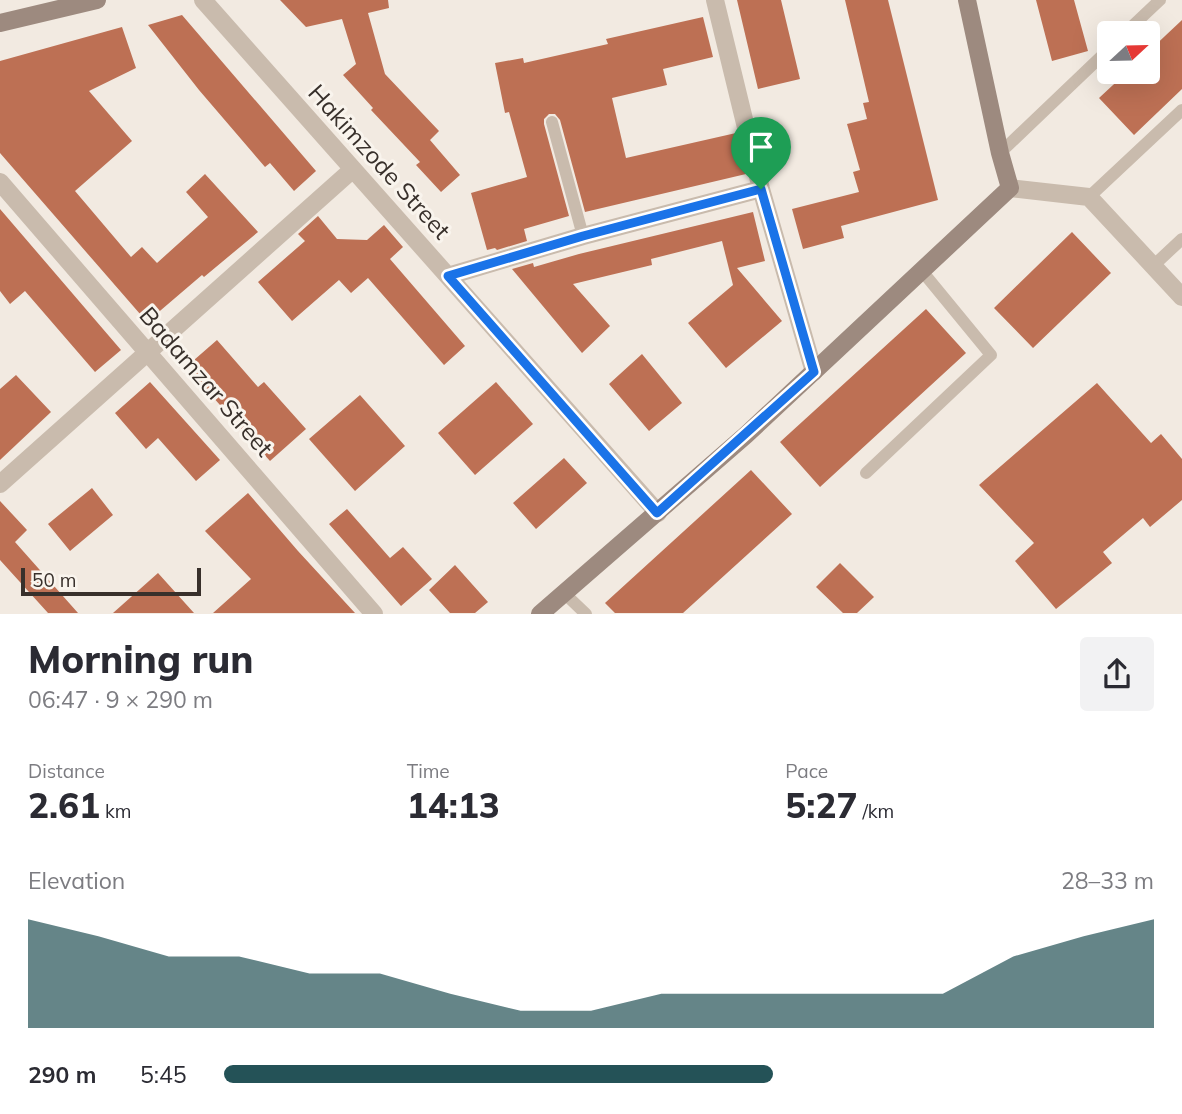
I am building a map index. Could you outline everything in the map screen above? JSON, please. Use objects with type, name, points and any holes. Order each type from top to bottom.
[{"type":"street","points":[[0,23],[97,0]]},
{"type":"street","name":"Hakimzode Street","points":[[203,0],[657,513]]},
{"type":"street","points":[[715,0],[761,189],[814,372]]},
{"type":"street","points":[[967,0],[1010,188]]},
{"type":"street","points":[[0,484],[352,170]]},
{"type":"street","name":"Badamzar Street","points":[[0,182],[374,614]]},
{"type":"street","points":[[540,614],[814,372],[1010,188],[1089,197],[1182,297]]},
{"type":"street","points":[[448,276],[583,236],[761,189]]},
{"type":"lane","points":[[1138,21],[1160,0]]},
{"type":"lane","points":[[1000,153],[1097,60]]},
{"type":"lane","points":[[1089,197],[1182,110]]},
{"type":"lane","points":[[552,122],[583,236]]},
{"type":"lane","points":[[1153,266],[1182,239]]},
{"type":"lane","points":[[866,472],[992,355],[922,271]]},
{"type":"lane","points":[[563,592],[586,614]]},
{"type":"building","points":[[280,0],[388,0],[389,8],[368,13],[385,74],[439,131],[430,140],[460,175],[441,192],[416,165],[420,162],[371,110],[373,108],[343,75],[356,64],[342,19],[306,27]]},
{"type":"building","points":[[737,0],[781,0],[800,79],[758,89]]},
{"type":"building","points":[[845,0],[888,0],[938,200],[841,226],[844,238],[803,249],[792,209],[859,192],[853,172],[860,170],[847,124],[867,119],[863,103],[869,102]]},
{"type":"building","points":[[1036,0],[1074,0],[1088,51],[1052,61]]},
{"type":"building","points":[[182,15],[316,171],[294,191],[270,163],[265,167],[148,25]]},
{"type":"building","points":[[703,17],[713,57],[663,69],[667,85],[612,98],[626,158],[736,133],[746,174],[585,212],[560,120],[555,114],[549,114],[544,119],[544,124],[569,216],[524,229],[527,241],[497,250],[487,250],[471,193],[527,177],[509,112],[505,113],[495,63],[523,58],[524,63],[608,44],[606,39]]},
{"type":"building","points":[[1182,20],[1182,89],[1134,135],[1099,98],[1114,84],[1160,84],[1160,41]]},
{"type":"building","points":[[122,27],[136,68],[89,91],[132,141],[75,191],[131,257],[142,247],[157,263],[208,217],[186,192],[205,174],[258,232],[147,322],[0,153],[0,61]]},
{"type":"building","points":[[0,209],[121,350],[95,372],[25,291],[10,304],[0,291]]},
{"type":"building","points":[[753,212],[765,261],[737,268],[782,321],[726,368],[688,323],[733,285],[722,241],[651,259],[652,265],[573,284],[610,326],[582,353],[512,269],[533,263],[534,267]]},
{"type":"building","points":[[318,216],[337,239],[367,240],[384,225],[403,247],[390,259],[465,346],[444,365],[368,278],[351,293],[339,280],[292,321],[258,282],[305,241],[298,234]]},
{"type":"building","points":[[1072,232],[1111,273],[1033,348],[994,308]]},
{"type":"building","points":[[926,309],[966,353],[820,487],[780,442]]},
{"type":"building","points":[[217,340],[258,387],[264,382],[306,429],[270,461],[186,367]]},
{"type":"building","points":[[642,354],[682,403],[649,431],[609,384]]},
{"type":"building","points":[[16,375],[51,412],[0,460],[0,389]]},
{"type":"building","points":[[150,382],[220,460],[196,481],[158,438],[146,449],[115,413]]},
{"type":"building","points":[[496,382],[533,424],[475,475],[438,433]]},
{"type":"building","points":[[1097,383],[1151,443],[1161,434],[1182,459],[1182,500],[1150,527],[1143,518],[1103,552],[1112,563],[1056,609],[1015,561],[1034,543],[979,485]]},
{"type":"building","points":[[360,395],[405,446],[355,491],[309,439]]},
{"type":"building","points":[[564,458],[587,483],[536,529],[513,503]]},
{"type":"building","points":[[751,470],[792,514],[683,613],[615,613],[605,603]]},
{"type":"building","points":[[92,488],[113,515],[70,551],[48,524]]},
{"type":"building","points":[[248,493],[355,613],[213,613],[251,579],[205,531]]},
{"type":"building","points":[[0,501],[27,530],[15,542],[78,613],[48,613],[0,560]]},
{"type":"building","points":[[347,509],[390,558],[403,547],[432,579],[401,606],[329,524]]},
{"type":"building","points":[[840,563],[874,597],[857,613],[843,613],[816,587]]},
{"type":"building","points":[[455,565],[488,602],[475,613],[450,613],[429,590]]},
{"type":"building","points":[[158,573],[194,613],[113,613]]},
{"type":"route","points":[[761,189],[814,372],[657,513],[448,276],[583,236],[761,189]]}]
